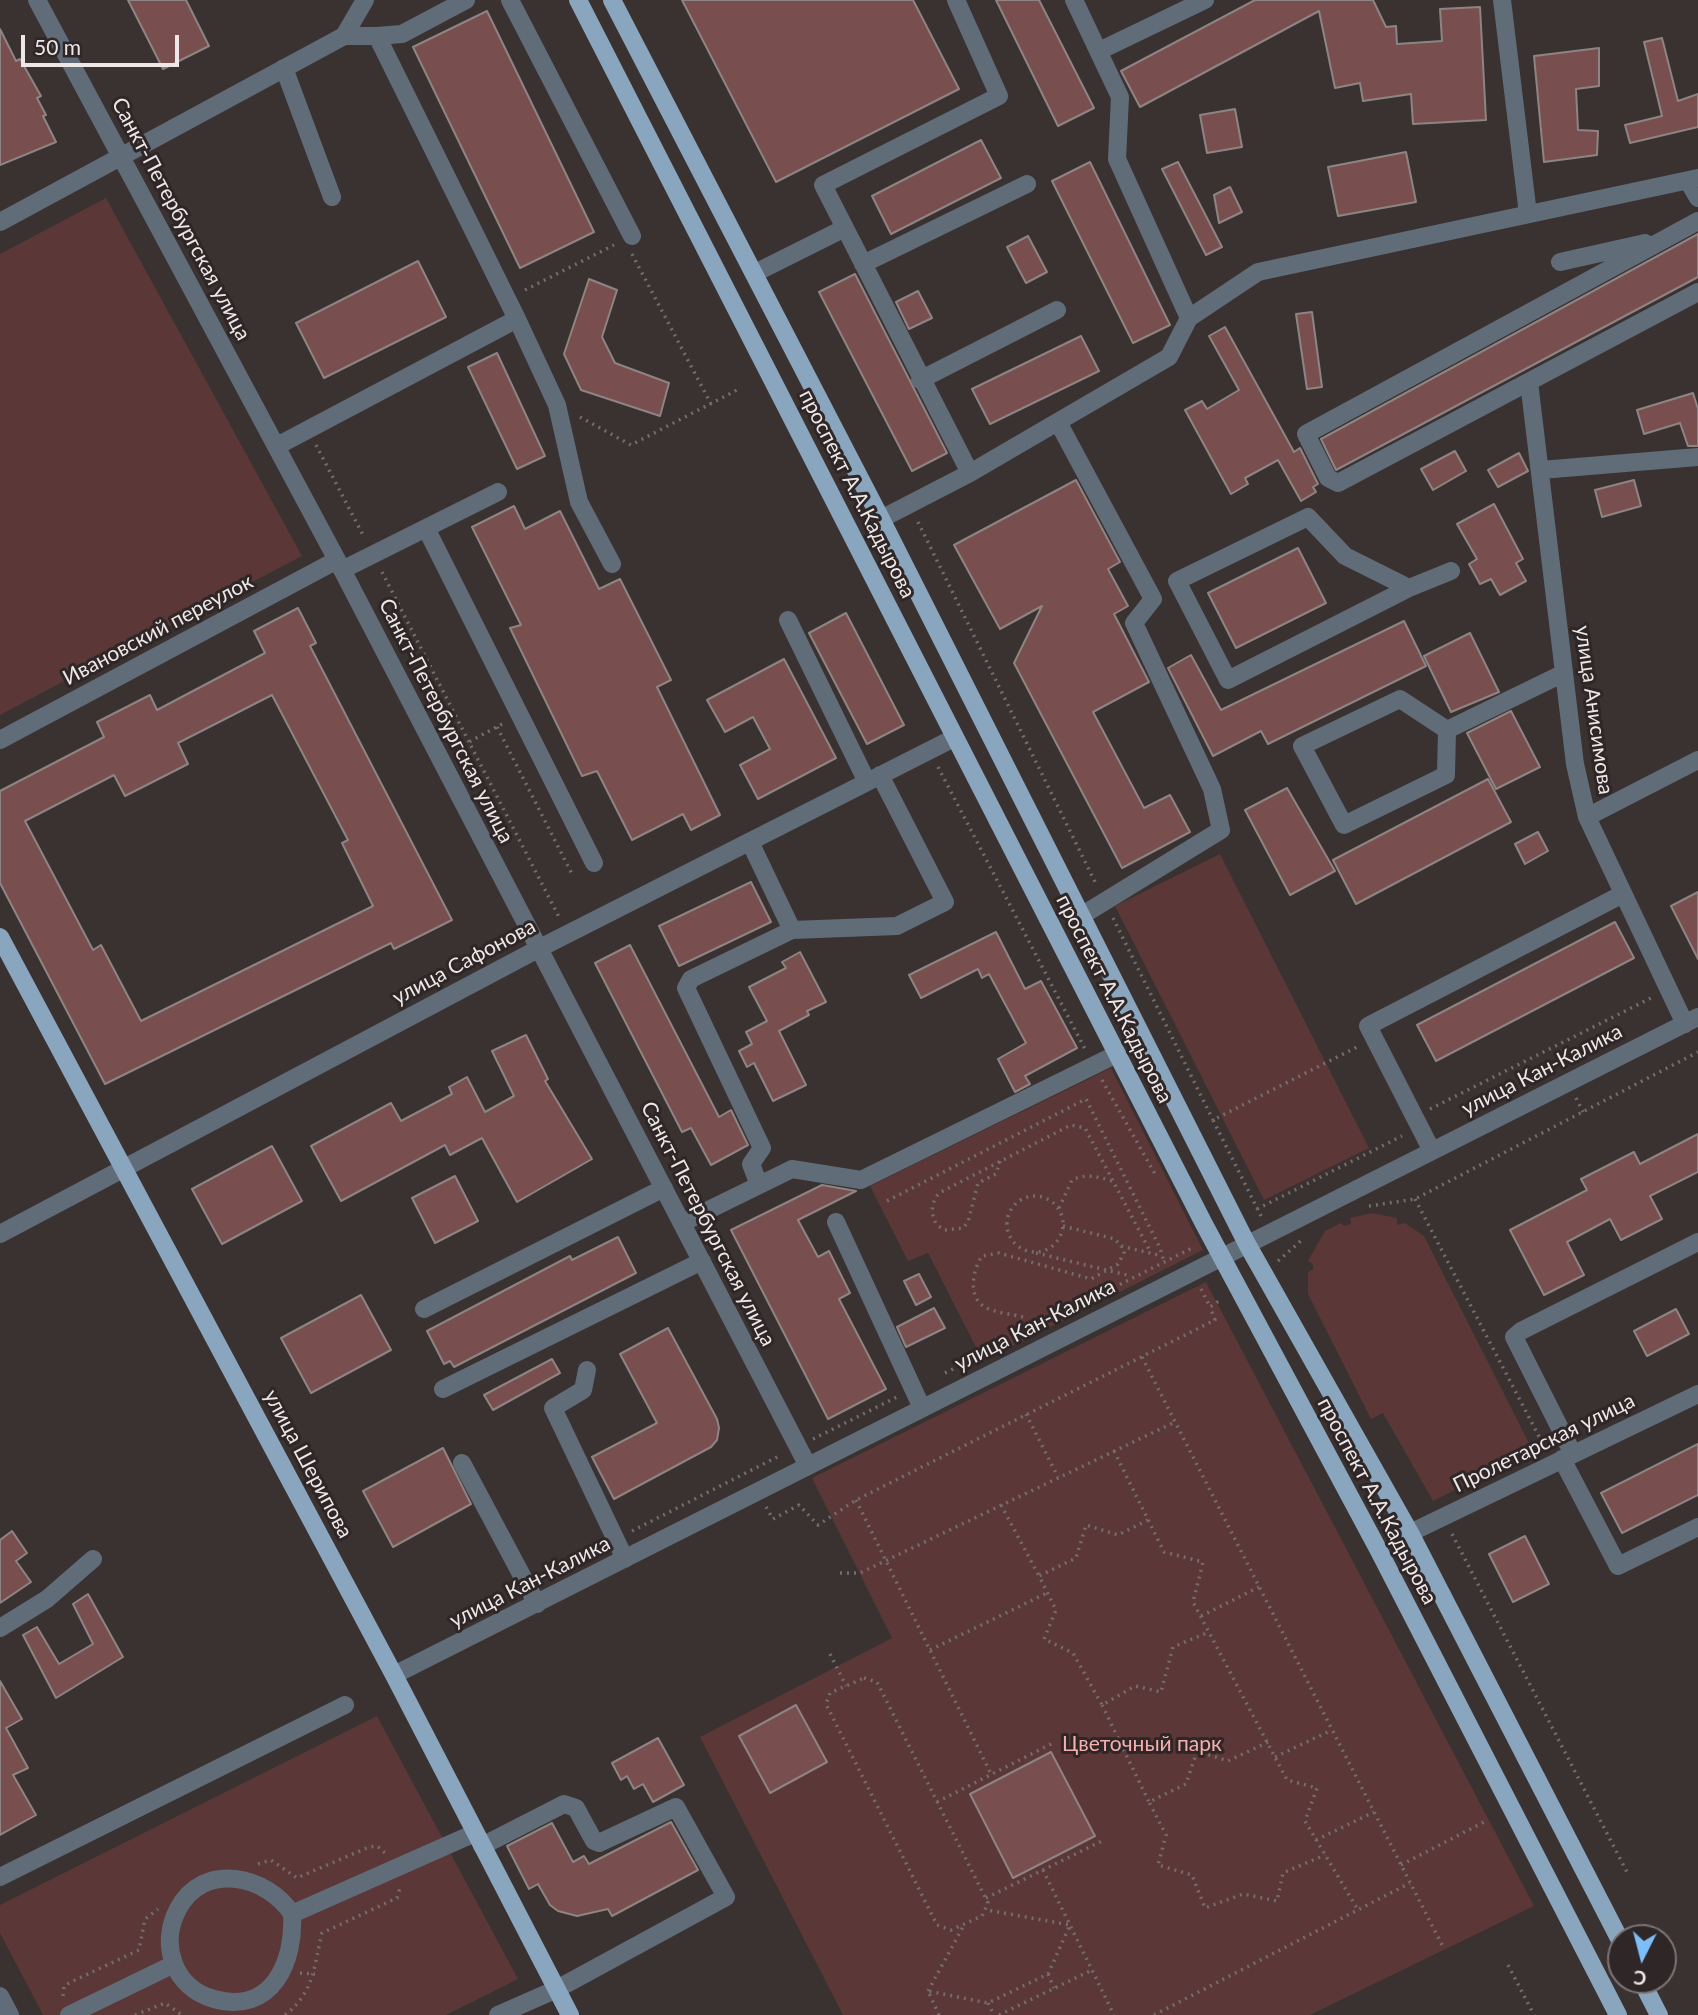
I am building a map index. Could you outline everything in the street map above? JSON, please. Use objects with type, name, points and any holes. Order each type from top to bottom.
[{"type":"main road","name":"проспект А.А.Кадырова","points":[[578,0],[1221,1256],[1378,1549],[1618,2015]]},
{"type":"main road","name":"проспект А.А.Кадырова","points":[[612,0],[881,519],[1247,1244],[1410,1534],[1612,1924]]},
{"type":"main road","name":"улица Шерипова","points":[[0,937],[394,1675],[570,2015]]},
{"type":"main road","points":[[1648,1994],[1659,2015]]},
{"type":"street","name":"Санкт-Петербургская улица","points":[[37,0],[340,565],[808,1466]]},
{"type":"street","points":[[344,36],[365,0]]},
{"type":"street","points":[[0,222],[120,154],[344,36],[402,34],[466,0]]},
{"type":"street","points":[[510,0],[628,238]]},
{"type":"street","points":[[956,0],[999,96],[822,185],[970,473]]},
{"type":"street","points":[[1074,0],[1120,97],[1117,159],[1189,318]]},
{"type":"street","points":[[1099,51],[1205,0]]},
{"type":"street","points":[[1502,0],[1528,214]]},
{"type":"street","points":[[377,36],[557,405],[579,502],[611,564]]},
{"type":"street","points":[[284,68],[332,197]]},
{"type":"street","points":[[881,519],[970,473],[1169,357],[1189,318],[1258,272],[1693,179],[1698,198]]},
{"type":"street","points":[[863,264],[1027,184]]},
{"type":"street","points":[[1698,222],[1306,434],[1328,478],[1338,483],[1698,292]]},
{"type":"street","points":[[755,273],[845,228]]},
{"type":"street","points":[[1560,262],[1668,237]]},
{"type":"street","points":[[920,380],[1057,310]]},
{"type":"street","points":[[277,446],[517,320]]},
{"type":"street","name":"улица Анисимова","points":[[1529,382],[1575,764],[1587,817],[1669,989],[1691,1020]]},
{"type":"street","points":[[1058,422],[1153,599],[1134,623],[1212,789],[1221,830],[1081,916]]},
{"type":"street","points":[[1541,470],[1698,457]]},
{"type":"street","name":"Ивановский переулок","points":[[0,740],[340,565],[373,555],[498,492]]},
{"type":"street","points":[[1409,588],[1345,556],[1308,517],[1177,581],[1227,680],[1409,588],[1451,571]]},
{"type":"street","points":[[426,528],[594,863]]},
{"type":"street","points":[[759,1185],[751,1164],[762,1148],[686,988],[691,979],[792,930],[897,926],[945,902],[788,620]]},
{"type":"street","points":[[1447,730],[1564,673]]},
{"type":"street","points":[[1400,699],[1447,730],[1446,775],[1344,825],[1302,746],[1400,699]]},
{"type":"street","name":"улица Сафонова","points":[[0,1234],[568,933],[954,738]]},
{"type":"street","points":[[1587,817],[1698,760]]},
{"type":"street","points":[[750,842],[792,930]]},
{"type":"street","points":[[1432,1151],[1367,1026],[1623,894]]},
{"type":"street","name":"улица Кан-Калика","points":[[394,1675],[1691,1020]]},
{"type":"street","points":[[682,1223],[792,1169],[861,1180],[1117,1054]]},
{"type":"street","points":[[424,1309],[664,1188]]},
{"type":"street","points":[[836,1222],[922,1408]]},
{"type":"street","points":[[1698,1242],[1521,1331],[1514,1338],[1563,1459],[1618,1566],[1698,1527]]},
{"type":"street","points":[[443,1390],[702,1261]]},
{"type":"street","points":[[587,1370],[583,1390],[553,1408],[625,1559]]},
{"type":"street","name":"Пролетарская улица","points":[[1410,1534],[1698,1394]]},
{"type":"street","points":[[462,1464],[537,1604]]},
{"type":"street","points":[[0,1628],[47,1599],[93,1559]]},
{"type":"street","points":[[0,1877],[345,1705]]},
{"type":"street","points":[[292,1914],[564,1804],[576,1808],[594,1841],[599,1843],[676,1807],[726,1898],[557,1989],[499,2015]]},
{"type":"street","points":[[242,1879],[257,1882],[272,1891],[292,1914],[292,1943],[288,1964],[276,1981],[257,1995],[232,2000],[202,1994],[180,1976],[172,1965],[171,1934],[177,1911],[187,1897],[212,1881],[242,1879]]},
{"type":"street","points":[[66,2009],[172,1965]]},
{"type":"street","points":[[0,1996],[10,2015]]},
{"type":"path","points":[[507,299],[628,238],[711,404]]},
{"type":"path","points":[[557,405],[631,445],[739,389]]},
{"type":"path","points":[[308,430],[568,933]]},
{"type":"path","points":[[909,505],[1213,1120]]},
{"type":"path","points":[[469,741],[520,716]]},
{"type":"path","points":[[498,727],[572,873]]},
{"type":"path","points":[[929,749],[1094,1066],[1160,1184]]},
{"type":"path","points":[[1257,1209],[1669,989]]},
{"type":"path","points":[[1359,1207],[1415,1199],[1698,1052]]},
{"type":"path","points":[[887,1201],[1086,1099],[1164,1262]]},
{"type":"path","points":[[1000,1161],[996,1174],[978,1183],[968,1222],[963,1228],[944,1230],[937,1225],[932,1210],[933,1199],[939,1193],[1000,1161],[1071,1125],[1079,1124],[1085,1128],[1151,1254]]},
{"type":"path","points":[[1059,1209],[1072,1180],[1081,1175],[1095,1175],[1113,1181]]},
{"type":"path","points":[[1034,1253],[1053,1247],[1059,1240],[1063,1226],[1059,1209],[1050,1199],[1033,1195],[1024,1197],[1010,1210],[1007,1229],[1016,1246],[1034,1253],[1133,1277]]},
{"type":"path","points":[[1415,1199],[1563,1459]]},
{"type":"path","points":[[1023,1317],[983,1306],[978,1299],[974,1270],[982,1256],[999,1253],[1091,1279],[1122,1259],[1121,1247],[1115,1240],[1063,1226]]},
{"type":"path","points":[[1264,1274],[1311,1232]]},
{"type":"path","points":[[615,1539],[1195,1247],[1191,1239]]},
{"type":"path","points":[[1121,1247],[1162,1256]]},
{"type":"path","points":[[748,1472],[773,1520],[799,1504],[818,1524],[856,1500],[1215,1320],[1210,1307]]},
{"type":"path","points":[[1142,1357],[1443,1947]]},
{"type":"path","points":[[1026,1414],[1058,1477]]},
{"type":"path","points":[[840,1573],[860,1573],[1175,1422]]},
{"type":"path","points":[[1114,1451],[1164,1552],[1203,1562],[1193,1602],[1287,1780],[1317,1788],[1305,1821],[1358,1910]]},
{"type":"path","points":[[856,1500],[991,1774]]},
{"type":"path","points":[[1001,1505],[1056,1609],[1044,1639],[1073,1653],[1102,1705],[1166,1835],[1158,1865],[1192,1875],[1205,1908],[1243,1894],[1277,1901],[1283,1873],[1325,1855]]},
{"type":"path","points":[[1443,1517],[1628,1874]]},
{"type":"path","points":[[1039,1576],[1076,1558],[1086,1525],[1118,1535],[1148,1520]]},
{"type":"path","points":[[1201,1616],[1259,1587]]},
{"type":"path","points":[[930,1650],[1047,1593]]},
{"type":"path","points":[[1102,1705],[1135,1686],[1161,1692],[1172,1647],[1209,1632]]},
{"type":"path","points":[[830,1654],[846,1686]]},
{"type":"path","points":[[987,1910],[986,1898],[877,1682],[864,1678],[830,1693],[826,1704],[937,1925],[951,1930],[987,1910],[1070,1925]]},
{"type":"path","points":[[1275,1757],[1332,1730]]},
{"type":"path","points":[[1149,1802],[1186,1784],[1197,1751],[1228,1761],[1268,1742]]},
{"type":"path","points":[[937,1802],[1054,1743]]},
{"type":"path","points":[[1316,1840],[1374,1812]]},
{"type":"path","points":[[1401,1865],[1486,1821]]},
{"type":"path","points":[[986,1898],[1104,1840]]},
{"type":"path","points":[[1043,1870],[1114,2015]]},
{"type":"path","points":[[1154,2015],[1410,1882]]},
{"type":"path","points":[[66,2009],[64,1986],[139,1950],[149,1913],[162,1908],[177,1911]]},
{"type":"path","points":[[928,1991],[965,1924]]},
{"type":"path","points":[[928,1991],[988,2003],[1048,1974],[1070,1925]]},
{"type":"path","points":[[1508,1965],[1534,2015]]},
{"type":"path","points":[[988,2003],[997,2015],[1092,1970]]},
{"type":"path","points":[[1048,1974],[1054,1988]]},
{"type":"path","points":[[928,1991],[939,2015]]},
{"type":"path","points":[[135,2015],[165,2003],[181,2015]]},
{"type":"green space","points":[[106,198],[302,556],[0,715],[0,254]]},
{"type":"green space","points":[[1220,854],[1369,1148],[1264,1200],[1115,906]]},
{"type":"green space","points":[[1111,1068],[1203,1250],[983,1361],[928,1253],[908,1261],[870,1186]]},
{"type":"green space","points":[[1372,1213],[1397,1218],[1397,1225],[1405,1223],[1424,1236],[1533,1451],[1433,1501],[1383,1413],[1371,1419],[1308,1294],[1308,1272],[1313,1269],[1313,1264],[1308,1261],[1325,1231],[1341,1223],[1344,1226],[1351,1224],[1350,1218]]},
{"type":"green space","name":"Цветочный парк","points":[[1206,1282],[1534,1906],[1310,2015],[843,2015],[700,1737],[892,1638],[812,1478]]},
{"type":"green space","points":[[377,1716],[518,1979],[446,2015],[43,2015],[0,1933],[0,1905]]},
{"type":"building","points":[[128,0],[186,0],[209,46],[163,69]]},
{"type":"building","points":[[682,0],[913,0],[959,89],[776,182]]},
{"type":"building","points":[[996,0],[1039,0],[1094,108],[1058,126]]},
{"type":"building","points":[[1255,0],[1373,0],[1386,27],[1396,26],[1397,44],[1442,41],[1440,9],[1480,7],[1486,120],[1413,124],[1411,94],[1363,101],[1360,83],[1335,88],[1319,11],[1140,107],[1121,71]]},
{"type":"building","points":[[487,11],[594,232],[520,268],[413,47]]},
{"type":"building","points":[[0,29],[16,61],[20,59],[41,96],[37,98],[56,142],[0,165]]},
{"type":"building","points":[[1662,38],[1678,101],[1698,94],[1698,127],[1630,143],[1625,125],[1662,116],[1644,42]]},
{"type":"building","points":[[1599,48],[1599,86],[1576,89],[1578,130],[1598,131],[1597,155],[1544,162],[1534,56]]},
{"type":"building","points":[[1235,109],[1242,147],[1207,153],[1200,115]]},
{"type":"building","points":[[981,140],[1001,178],[891,234],[872,196]]},
{"type":"building","points":[[1406,152],[1416,202],[1338,216],[1328,167]]},
{"type":"building","points":[[1090,162],[1170,325],[1133,343],[1052,181]]},
{"type":"building","points":[[1178,162],[1222,247],[1206,255],[1162,169]]},
{"type":"building","points":[[1230,187],[1242,212],[1219,223],[1214,195]]},
{"type":"building","points":[[1698,234],[1698,277],[1336,470],[1321,439]]},
{"type":"building","points":[[1028,236],[1047,272],[1026,283],[1007,247]]},
{"type":"building","points":[[418,261],[446,317],[324,378],[296,323]]},
{"type":"building","points":[[855,274],[947,453],[912,471],[819,292]]},
{"type":"building","points":[[589,279],[617,290],[602,337],[615,363],[669,383],[660,416],[581,390],[564,354]]},
{"type":"building","points":[[918,291],[932,318],[909,329],[896,302]]},
{"type":"building","points":[[1312,312],[1322,387],[1307,389],[1296,314]]},
{"type":"building","points":[[1225,327],[1294,452],[1300,448],[1318,484],[1313,487],[1316,492],[1301,501],[1278,460],[1245,478],[1248,484],[1231,494],[1185,410],[1202,401],[1207,409],[1239,390],[1209,336]]},
{"type":"building","points":[[1081,336],[1099,371],[990,424],[972,389]]},
{"type":"building","points":[[497,353],[545,456],[517,469],[468,367]]},
{"type":"building","points":[[1693,393],[1698,409],[1698,446],[1688,446],[1680,423],[1644,434],[1637,410]]},
{"type":"building","points":[[1455,451],[1466,471],[1433,490],[1421,469]]},
{"type":"building","points":[[1519,453],[1528,471],[1498,487],[1488,470]]},
{"type":"building","points":[[1076,480],[1120,562],[1108,569],[1128,606],[1114,614],[1149,682],[1093,712],[1144,808],[1170,795],[1190,832],[1122,868],[1014,663],[1042,606],[1000,629],[954,545]]},
{"type":"building","points":[[1634,480],[1641,506],[1602,517],[1595,490]]},
{"type":"building","points":[[1494,504],[1523,559],[1516,563],[1526,581],[1500,595],[1491,579],[1480,584],[1469,564],[1477,559],[1457,524]]},
{"type":"building","points":[[514,506],[525,529],[560,511],[599,589],[620,579],[671,680],[657,687],[720,815],[691,830],[683,814],[632,840],[597,771],[582,776],[510,628],[521,625],[472,527]]},
{"type":"building","points":[[1298,548],[1326,603],[1236,648],[1208,593]]},
{"type":"building","points":[[298,608],[316,643],[310,646],[452,920],[394,949],[391,943],[105,1084],[0,883],[0,791],[104,737],[97,722],[150,695],[157,710],[265,653],[254,631]],"holes":[[[272,695],[348,840],[342,843],[373,906],[141,1021],[101,945],[93,950],[25,821],[114,775],[125,796],[188,764],[178,743]]]},
{"type":"building","points":[[846,613],[904,725],[867,744],[809,633]]},
{"type":"building","points":[[1404,621],[1426,666],[1268,744],[1261,731],[1213,756],[1168,668],[1191,655],[1221,710]]},
{"type":"building","points":[[1470,633],[1499,692],[1451,712],[1424,656]]},
{"type":"building","points":[[784,659],[836,758],[758,799],[740,765],[770,749],[753,717],[725,732],[707,700]]},
{"type":"building","points":[[1511,711],[1540,767],[1496,789],[1467,733]]},
{"type":"building","points":[[1488,779],[1511,822],[1356,904],[1333,860]]},
{"type":"building","points":[[1287,788],[1335,871],[1290,895],[1245,810]]},
{"type":"building","points":[[1538,832],[1548,851],[1525,864],[1515,844]]},
{"type":"building","points":[[751,882],[771,922],[679,966],[659,926]]},
{"type":"building","points":[[1698,892],[1698,959],[1671,906]]},
{"type":"building","points":[[1615,922],[1634,958],[1436,1061],[1417,1025]]},
{"type":"building","points":[[996,932],[1025,989],[1041,981],[1077,1048],[1025,1076],[1030,1084],[1015,1092],[998,1059],[1026,1043],[989,974],[982,978],[978,969],[921,998],[909,975]]},
{"type":"building","points":[[630,945],[719,1117],[731,1110],[748,1145],[711,1165],[691,1128],[682,1132],[595,963]]},
{"type":"building","points":[[800,952],[826,1002],[807,1011],[809,1015],[779,1031],[806,1085],[773,1101],[754,1063],[747,1067],[739,1051],[752,1044],[746,1032],[767,1021],[749,987],[786,968],[782,962]]},
{"type":"building","points":[[526,1035],[548,1079],[545,1081],[592,1159],[517,1202],[482,1138],[450,1155],[445,1145],[341,1201],[311,1146],[391,1103],[401,1121],[452,1094],[449,1087],[467,1077],[485,1112],[514,1096],[492,1051]]},
{"type":"building","points":[[1698,1134],[1698,1172],[1650,1196],[1662,1219],[1621,1240],[1610,1219],[1567,1242],[1584,1275],[1544,1295],[1510,1230],[1587,1190],[1581,1179],[1634,1152],[1640,1164]]},
{"type":"building","points":[[272,1146],[302,1201],[222,1244],[192,1189]]},
{"type":"building","points":[[455,1176],[478,1221],[435,1243],[412,1198]]},
{"type":"building","points":[[822,1185],[856,1191],[798,1220],[818,1257],[829,1251],[850,1293],[839,1299],[886,1389],[828,1419],[731,1230]]},
{"type":"building","points":[[618,1237],[636,1273],[454,1367],[450,1361],[444,1364],[427,1331],[570,1256],[572,1260]]},
{"type":"building","points":[[919,1274],[931,1297],[916,1305],[904,1281]]},
{"type":"building","points":[[361,1295],[391,1350],[311,1393],[281,1338]]},
{"type":"building","points":[[934,1308],[945,1328],[906,1347],[897,1327]]},
{"type":"building","points":[[1676,1309],[1689,1334],[1647,1356],[1634,1331]]},
{"type":"building","points":[[668,1328],[717,1419],[717,1440],[711,1447],[614,1499],[592,1457],[657,1423],[620,1354]]},
{"type":"building","points":[[552,1359],[560,1373],[493,1410],[484,1395]]},
{"type":"building","points":[[1698,1444],[1698,1495],[1622,1533],[1601,1493]]},
{"type":"building","points":[[443,1448],[471,1504],[393,1547],[363,1491]]},
{"type":"building","points":[[12,1531],[27,1553],[16,1561],[31,1582],[0,1603],[0,1540]]},
{"type":"building","points":[[1525,1536],[1549,1584],[1513,1602],[1489,1554]]},
{"type":"building","points":[[88,1594],[123,1657],[56,1698],[23,1635],[37,1627],[59,1664],[93,1644],[73,1604]]},
{"type":"building","points":[[0,1681],[22,1719],[6,1728],[28,1768],[13,1775],[36,1815],[0,1835]]},
{"type":"building","points":[[796,1705],[827,1762],[770,1793],[739,1736]]},
{"type":"building","points":[[658,1738],[684,1785],[653,1802],[643,1784],[634,1789],[627,1776],[621,1780],[612,1763]]},
{"type":"building","points":[[1051,1752],[1095,1836],[1013,1878],[970,1794]]},
{"type":"building","points":[[671,1822],[698,1870],[612,1916],[608,1909],[577,1916],[558,1911],[550,1905],[538,1884],[529,1889],[507,1846],[552,1823],[573,1862],[584,1856],[589,1864]]}]
